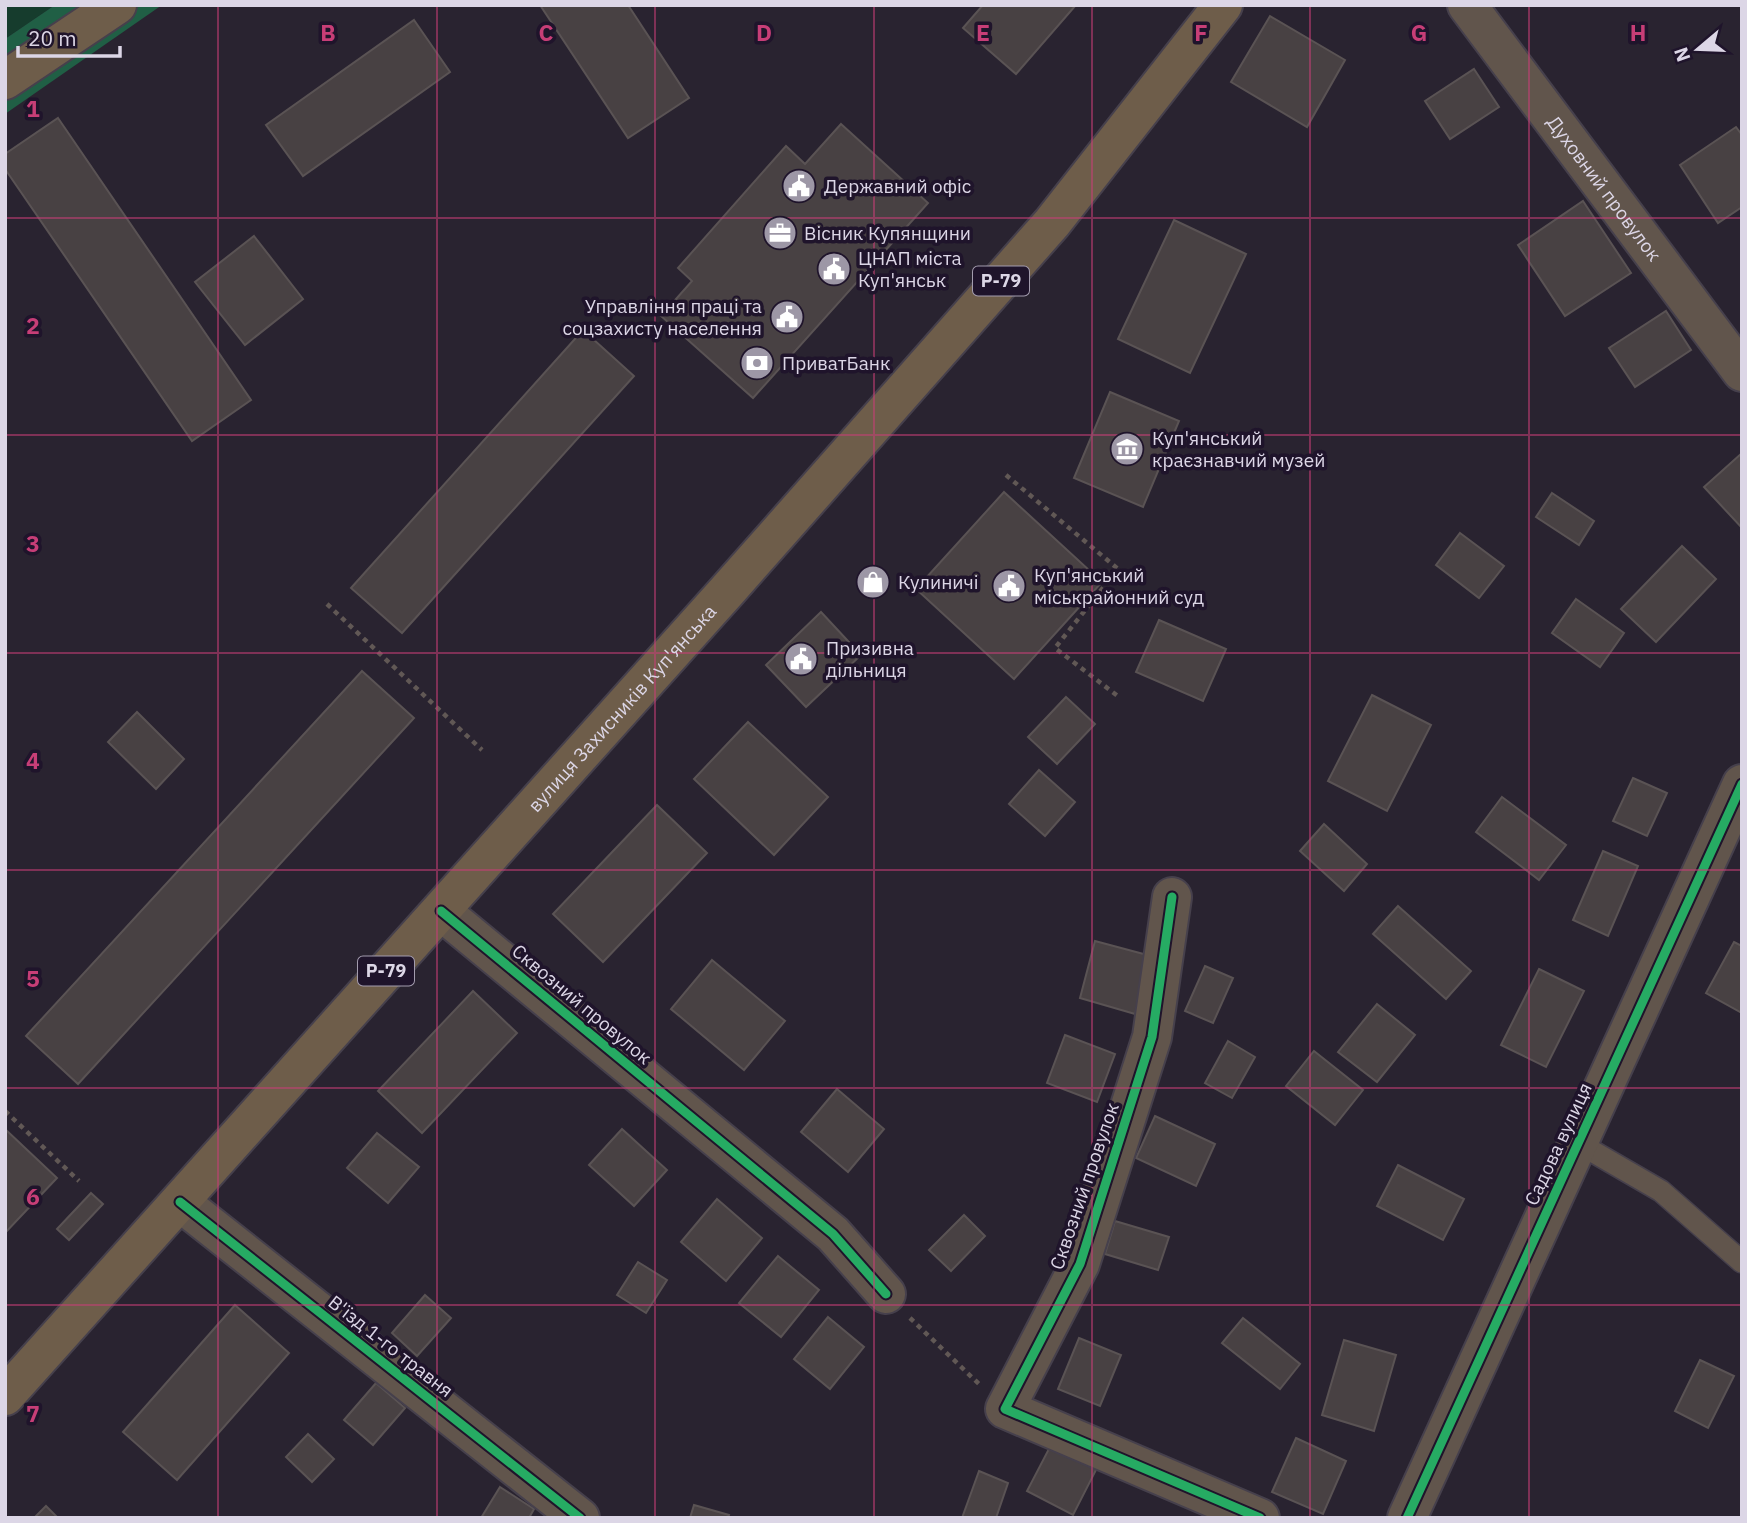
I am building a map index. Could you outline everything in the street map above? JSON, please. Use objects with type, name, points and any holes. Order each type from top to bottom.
[{"type":"main road","points":[[5,80],[117,5]]},
{"type":"main road","name":"вулиця Захисників Куп'янська","points":[[5,1396],[1052,223],[1223,5]]},
{"type":"street","name":"Духовний провулок","points":[[1467,5],[1742,372]]},
{"type":"street","name":"Садова вулиця","points":[[1407,1518],[1742,784]]},
{"type":"street","name":"Сквозний провулок","points":[[1005,1409],[1080,1264],[1152,1037],[1172,897]]},
{"type":"street","name":"Сквозний провулок","points":[[440,911],[833,1234],[886,1294]]},
{"type":"street","name":"В'їзд 1-го травня","points":[[180,1202],[580,1518]]},
{"type":"street","points":[[1005,1409],[1260,1518]]},
{"type":"lane","points":[[1578,1143],[1661,1191],[1742,1262]]},
{"type":"path","points":[[1006,475],[1118,569],[1055,648],[1119,697]]},
{"type":"path","points":[[327,604],[482,750]]},
{"type":"path","points":[[5,1111],[79,1181]]},
{"type":"path","points":[[886,1294],[1005,1409]]},
{"type":"green space","points":[[5,5],[55,5],[5,39]]},
{"type":"green space","points":[[55,5],[162,5],[5,114],[5,39]]},
{"type":"building","points":[[540,5],[628,5],[689,98],[628,138]]},
{"type":"building","points":[[983,5],[1076,5],[1016,74],[963,28]]},
{"type":"building","points":[[1270,16],[1345,60],[1307,127],[1231,82]]},
{"type":"building","points":[[414,20],[450,72],[303,176],[266,125]]},
{"type":"building","points":[[1474,69],[1499,107],[1450,139],[1425,101]]},
{"type":"building","points":[[58,118],[251,400],[192,441],[5,169],[5,154]]},
{"type":"building","points":[[841,124],[928,203],[753,398],[661,316],[692,281],[678,268],[786,146],[805,164]]},
{"type":"building","points":[[1736,127],[1742,135],[1742,207],[1718,223],[1680,165]]},
{"type":"building","points":[[1583,201],[1631,273],[1565,316],[1518,245]]},
{"type":"building","points":[[1174,220],[1246,254],[1190,373],[1118,339]]},
{"type":"building","points":[[254,236],[303,299],[245,345],[195,282]]},
{"type":"building","points":[[1666,311],[1691,350],[1635,387],[1609,348]]},
{"type":"building","points":[[583,330],[634,376],[402,633],[351,588]]},
{"type":"building","name":"Куп'янський краєзнавчий музей","points":[[1110,392],[1179,421],[1143,507],[1074,478]]},
{"type":"building","points":[[1742,453],[1742,528],[1704,487]]},
{"type":"building","name":"Куп'янський міськрайонний суд","points":[[1004,492],[1102,582],[1014,679],[916,589]]},
{"type":"building","points":[[1552,493],[1594,521],[1579,545],[1536,517]]},
{"type":"building","points":[[1460,533],[1504,566],[1479,598],[1436,565]]},
{"type":"building","points":[[1682,546],[1716,579],[1656,642],[1621,609]]},
{"type":"building","points":[[1576,599],[1624,633],[1600,667],[1552,633]]},
{"type":"building","points":[[821,612],[861,655],[806,707],[766,665]]},
{"type":"building","points":[[1159,620],[1226,649],[1203,701],[1136,672]]},
{"type":"building","points":[[362,671],[414,718],[78,1084],[26,1036]]},
{"type":"building","points":[[1372,695],[1431,725],[1387,811],[1328,781]]},
{"type":"building","points":[[1066,697],[1095,724],[1057,764],[1028,737]]},
{"type":"building","points":[[137,712],[184,759],[156,789],[108,742]]},
{"type":"building","points":[[748,722],[828,797],[774,855],[694,779]]},
{"type":"building","points":[[1039,770],[1075,802],[1045,836],[1009,804]]},
{"type":"building","points":[[1633,778],[1667,793],[1647,836],[1613,821]]},
{"type":"building","points":[[1502,797],[1566,845],[1539,880],[1476,832]]},
{"type":"building","points":[[657,805],[707,853],[603,962],[553,914]]},
{"type":"building","points":[[1324,824],[1367,864],[1344,891],[1300,851]]},
{"type":"building","points":[[1603,851],[1638,866],[1608,936],[1573,920]]},
{"type":"building","points":[[1398,906],[1471,971],[1446,999],[1373,934]]},
{"type":"building","points":[[1095,941],[1151,956],[1135,1014],[1080,998]]},
{"type":"building","points":[[1734,942],[1742,946],[1742,1013],[1706,993]]},
{"type":"building","points":[[712,960],[785,1021],[744,1070],[671,1009]]},
{"type":"building","points":[[1205,966],[1233,978],[1213,1023],[1185,1011]]},
{"type":"building","points":[[1539,969],[1584,991],[1546,1067],[1501,1045]]},
{"type":"building","points":[[473,991],[517,1033],[422,1133],[378,1091]]},
{"type":"building","points":[[1377,1004],[1415,1035],[1377,1082],[1338,1052]]},
{"type":"building","points":[[1065,1035],[1115,1054],[1097,1102],[1047,1083]]},
{"type":"building","points":[[1228,1041],[1255,1057],[1232,1098],[1205,1083]]},
{"type":"building","points":[[1314,1051],[1363,1090],[1335,1125],[1286,1086]]},
{"type":"building","points":[[837,1089],[884,1129],[848,1172],[801,1132]]},
{"type":"building","points":[[1155,1116],[1215,1144],[1196,1186],[1136,1158]]},
{"type":"building","points":[[5,1129],[57,1178],[5,1233]]},
{"type":"building","points":[[622,1129],[667,1170],[634,1206],[589,1165]]},
{"type":"building","points":[[377,1133],[419,1167],[388,1203],[347,1168]]},
{"type":"building","points":[[1398,1165],[1464,1199],[1443,1240],[1377,1206]]},
{"type":"building","points":[[91,1193],[103,1204],[69,1240],[57,1229]]},
{"type":"building","points":[[717,1199],[762,1238],[726,1281],[681,1242]]},
{"type":"building","points":[[964,1215],[985,1236],[951,1271],[929,1250]]},
{"type":"building","points":[[1115,1221],[1169,1237],[1158,1270],[1105,1254]]},
{"type":"building","points":[[778,1256],[819,1290],[781,1337],[739,1303]]},
{"type":"building","points":[[638,1262],[667,1280],[646,1313],[617,1295]]},
{"type":"building","points":[[425,1295],[451,1318],[417,1356],[392,1333]]},
{"type":"building","points":[[235,1305],[289,1353],[177,1480],[123,1432]]},
{"type":"building","points":[[828,1317],[864,1347],[830,1389],[794,1359]]},
{"type":"building","points":[[1243,1318],[1300,1364],[1280,1389],[1222,1343]]},
{"type":"building","points":[[1079,1338],[1121,1355],[1100,1406],[1058,1389]]},
{"type":"building","points":[[1344,1340],[1396,1355],[1374,1431],[1322,1415]]},
{"type":"building","points":[[1700,1360],[1734,1376],[1708,1428],[1675,1411]]},
{"type":"building","points":[[376,1383],[405,1408],[373,1445],[344,1420]]},
{"type":"building","points":[[308,1434],[334,1459],[312,1482],[286,1457]]},
{"type":"building","points":[[1296,1438],[1346,1461],[1323,1514],[1272,1492]]},
{"type":"building","points":[[1052,1443],[1098,1466],[1073,1515],[1027,1491]]},
{"type":"building","points":[[979,1471],[1008,1483],[996,1518],[962,1518]]},
{"type":"building","points":[[500,1487],[534,1509],[529,1518],[481,1518]]},
{"type":"building","points":[[694,1505],[729,1515],[728,1518],[690,1518]]},
{"type":"building","points":[[46,1506],[58,1518],[34,1518]]},
{"type":"cycle path","points":[[1407,1518],[1742,784]]},
{"type":"cycle path","points":[[1172,897],[1152,1037],[1080,1264],[1005,1409],[1260,1518]]},
{"type":"cycle path","points":[[441,911],[833,1234],[886,1294]]},
{"type":"cycle path","points":[[180,1202],[580,1518]]},
{"type":"place","name":"Державний офіс","points":[[799,186]]},
{"type":"place","name":"Вісник Купянщини","points":[[780,233]]},
{"type":"place","name":"ЦНАП міста Куп'янськ","points":[[834,269]]},
{"type":"place","name":"Управління праці та соцзахисту населення","points":[[787,317]]},
{"type":"place","name":"ПриватБанк","points":[[757,363]]},
{"type":"place","name":"Куп'янський краєзнавчий музей","points":[[1127,449]]},
{"type":"place","name":"Кулиничі","points":[[873,582]]},
{"type":"place","name":"Куп'янський міськрайонний суд","points":[[1009,586]]},
{"type":"place","name":"Призивна дільниця","points":[[801,659]]}]
